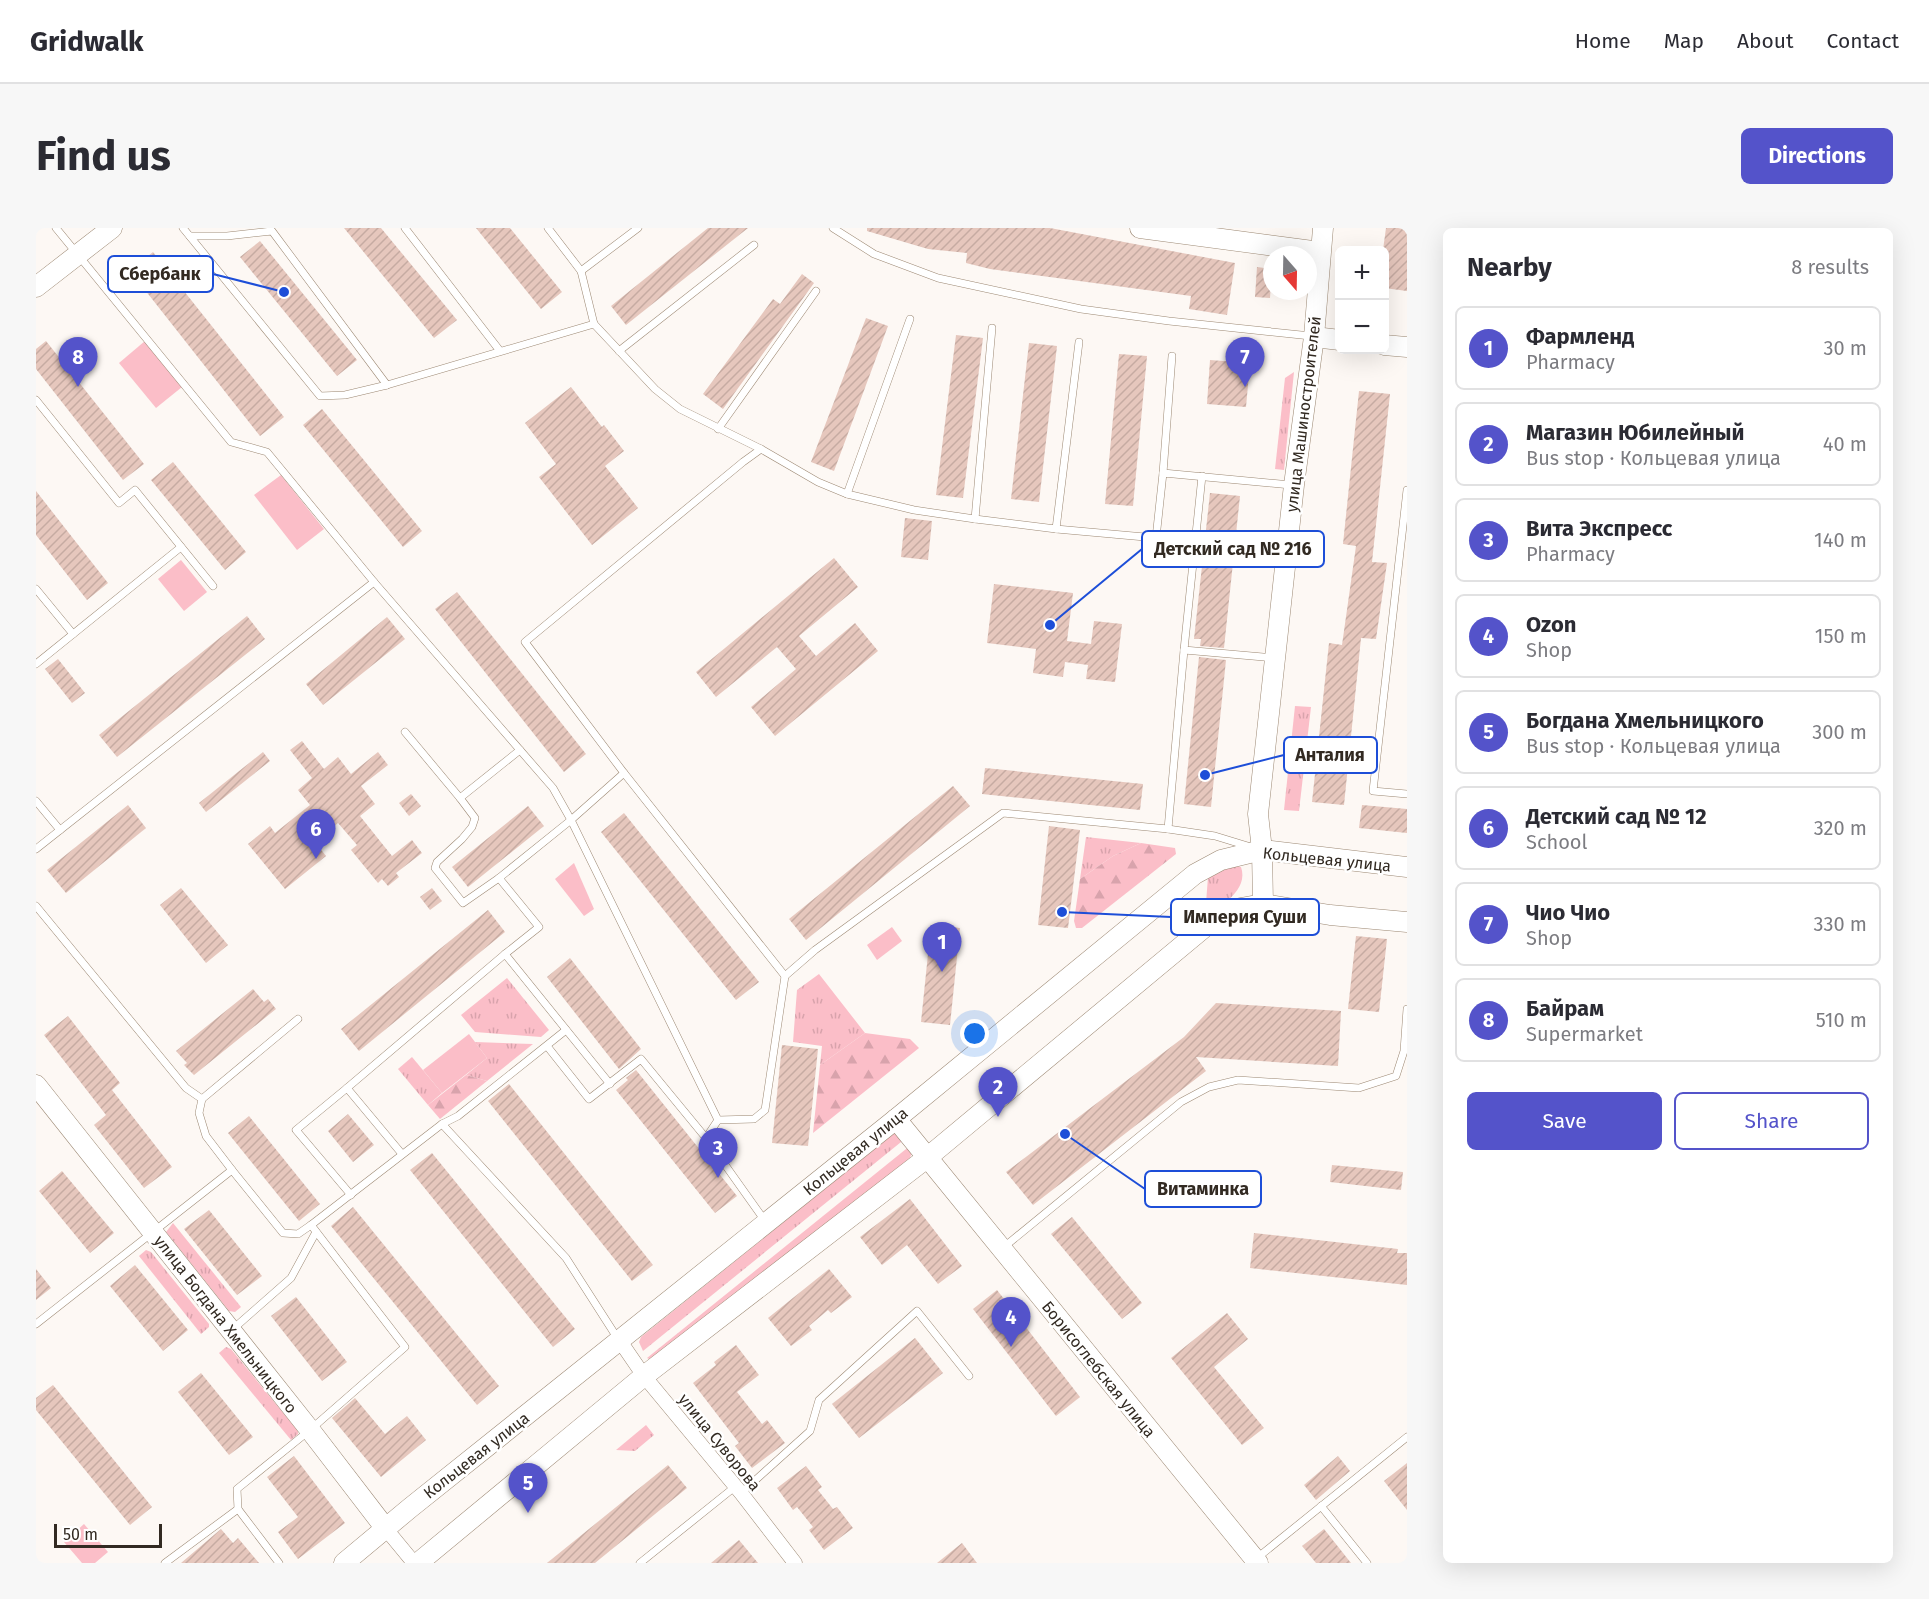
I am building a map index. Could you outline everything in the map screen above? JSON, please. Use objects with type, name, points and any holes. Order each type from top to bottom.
[{"type":"main road","points":[[36,287],[112,228]]},
{"type":"main road","points":[[1140,228],[1320,252]]},
{"type":"main road","name":"улица Машиностроителей","points":[[1263,904],[1262,850],[1258,814],[1294,485],[1314,337],[1323,228]]},
{"type":"main road","points":[[1314,337],[1335,339]]},
{"type":"main road","points":[[1389,345],[1407,347]]},
{"type":"main road","name":"Кольцевая улица","points":[[344,1563],[896,1119],[1195,874],[1221,860],[1262,850],[1407,867]]},
{"type":"main road","points":[[416,1563],[644,1376],[928,1157],[1224,911],[1263,904],[1330,915],[1407,922]]},
{"type":"main road","name":"улица Богдана Хмельницкого","points":[[36,1085],[386,1529]]},
{"type":"main road","name":"Борисоглебская улица","points":[[896,1119],[1256,1561]]},
{"type":"street","name":"улица Суворова","points":[[620,1341],[644,1376],[795,1563]]},
{"type":"street","name":"улица Богдана Хмельницкого","points":[[386,1529],[416,1563]]},
{"type":"lane","points":[[56,228],[231,442],[267,452],[374,582],[553,788],[571,820],[718,1120]]},
{"type":"lane","points":[[183,228],[320,396],[345,395],[387,385],[594,324]]},
{"type":"lane","points":[[405,228],[500,351]]},
{"type":"lane","points":[[548,228],[581,271],[594,324],[655,389],[680,409],[761,449],[818,482],[847,494],[914,510],[1056,529],[1156,538],[1172,356]]},
{"type":"lane","points":[[581,271],[638,228]]},
{"type":"lane","points":[[832,228],[874,254],[938,278],[1081,309],[1314,337]]},
{"type":"lane","points":[[190,236],[227,236],[276,230],[387,385]]},
{"type":"lane","points":[[619,351],[754,245]]},
{"type":"lane","points":[[718,429],[816,291]]},
{"type":"lane","points":[[847,494],[910,319]]},
{"type":"lane","points":[[975,519],[993,328]]},
{"type":"lane","points":[[1056,529],[1079,342]]},
{"type":"lane","points":[[36,400],[119,503],[135,490],[213,586]]},
{"type":"lane","points":[[761,449],[525,642],[624,773],[784,976]]},
{"type":"lane","points":[[1163,473],[1294,485]]},
{"type":"lane","points":[[1168,829],[1202,476]]},
{"type":"lane","points":[[1407,490],[1373,790],[1407,794]]},
{"type":"lane","points":[[36,664],[182,547]]},
{"type":"lane","points":[[36,849],[374,582]]},
{"type":"lane","points":[[36,589],[73,634]]},
{"type":"lane","points":[[1184,650],[1274,658]]},
{"type":"lane","points":[[405,732],[476,818],[472,827],[437,862],[435,868],[463,903],[500,878],[624,773]]},
{"type":"lane","points":[[460,798],[520,750]]},
{"type":"lane","points":[[36,801],[60,830]]},
{"type":"lane","points":[[718,1120],[754,1119],[765,1110],[784,976],[815,950],[1003,813],[1168,829],[1215,836],[1262,850]]},
{"type":"lane","points":[[351,1195],[296,1130],[539,927],[500,878]]},
{"type":"lane","points":[[36,906],[186,1088],[202,1099]]},
{"type":"lane","points":[[505,954],[610,1084]]},
{"type":"lane","points":[[1001,1250],[1181,1102],[1209,1087],[1238,1080],[1359,1088],[1396,1076],[1404,1051],[1407,1009]]},
{"type":"lane","points":[[298,1019],[202,1099],[199,1113],[206,1136],[283,1233],[298,1234],[442,1124],[458,1116],[566,1030]]},
{"type":"lane","points":[[547,1046],[589,1099],[641,1059],[706,1138],[766,1223]]},
{"type":"lane","points":[[346,1088],[402,1154]]},
{"type":"lane","points":[[706,1138],[718,1120]]},
{"type":"lane","points":[[442,1124],[566,1258],[620,1341]]},
{"type":"lane","points":[[36,1324],[232,1170]]},
{"type":"lane","points":[[279,1563],[238,1509],[237,1489],[310,1430],[405,1347],[311,1225]]},
{"type":"lane","points":[[231,1331],[291,1278],[316,1232]]},
{"type":"lane","points":[[640,1563],[738,1490],[810,1431],[819,1400],[917,1311],[969,1376]]},
{"type":"lane","points":[[1256,1561],[1407,1437]]},
{"type":"lane","points":[[1321,1506],[1367,1563]]},
{"type":"lane","points":[[165,1563],[238,1509]]},
{"type":"green space","points":[[145,341],[182,387],[156,408],[119,363]]},
{"type":"green space","points":[[1294,372],[1284,470],[1275,469],[1285,378]]},
{"type":"green space","points":[[281,475],[324,529],[297,550],[254,495]]},
{"type":"green space","points":[[181,560],[207,592],[184,611],[158,579]]},
{"type":"green space","points":[[1295,706],[1311,707],[1299,811],[1284,810]]},
{"type":"green space","points":[[1086,837],[1141,843],[1113,856],[1080,879]]},
{"type":"green space","points":[[1141,843],[1175,848],[1176,854],[1082,928],[1076,928],[1074,921],[1080,879],[1113,856]]},
{"type":"green space","points":[[574,863],[594,909],[584,916],[555,879]]},
{"type":"green space","points":[[1232,865],[1241,867],[1241,883],[1226,902],[1205,916],[1208,877]]},
{"type":"green space","points":[[892,927],[902,941],[877,960],[867,945]]},
{"type":"green space","points":[[819,974],[865,1033],[820,1065],[822,1046],[793,1042],[797,990]]},
{"type":"green space","points":[[507,978],[549,1030],[541,1037],[475,1032],[461,1015]]},
{"type":"green space","points":[[865,1033],[910,1039],[919,1048],[813,1133],[820,1065]]},
{"type":"green space","points":[[469,1034],[487,1058],[442,1093],[423,1070]]},
{"type":"green space","points":[[475,1042],[533,1044],[487,1081],[466,1075],[487,1058]]},
{"type":"green space","points":[[412,1057],[442,1093],[428,1105],[398,1069]]},
{"type":"green space","points":[[466,1075],[487,1081],[440,1119],[428,1105]]},
{"type":"green space","points":[[894,1133],[906,1138],[643,1351],[639,1342],[641,1337]]},
{"type":"green space","points":[[911,1145],[910,1158],[660,1359],[647,1358]]},
{"type":"green space","points":[[173,1223],[241,1307],[235,1312],[229,1311],[166,1232]]},
{"type":"green space","points":[[146,1250],[151,1252],[209,1324],[209,1327],[201,1334],[139,1256]]},
{"type":"green space","points":[[226,1347],[231,1349],[298,1431],[298,1434],[291,1440],[219,1353]]},
{"type":"green space","points":[[646,1425],[654,1435],[635,1451],[616,1450]]},
{"type":"green space","points":[[84,1524],[108,1552],[95,1563],[82,1563],[64,1542]]},
{"type":"building","points":[[344,228],[381,228],[457,320],[434,338]]},
{"type":"building","points":[[476,228],[510,228],[562,292],[541,309]]},
{"type":"building","points":[[708,228],[748,228],[626,325],[611,306]]},
{"type":"building","points":[[867,228],[1050,228],[1235,263],[1227,315],[1189,309],[1191,296],[990,269],[966,263],[967,253],[928,249],[867,231]]},
{"type":"building","points":[[1386,228],[1407,228],[1407,291],[1389,289],[1389,246],[1384,246]]},
{"type":"building","points":[[260,241],[357,360],[337,376],[240,257]]},
{"type":"building","points":[[153,252],[284,417],[260,436],[130,271]]},
{"type":"building","points":[[1257,267],[1263,268],[1263,298],[1255,297]]},
{"type":"building","points":[[802,274],[814,283],[723,409],[703,394],[773,299],[780,304]]},
{"type":"building","points":[[866,318],[888,326],[834,471],[811,462]]},
{"type":"building","points":[[956,335],[983,338],[963,498],[936,495]]},
{"type":"building","points":[[46,341],[144,464],[123,480],[36,369],[36,349]]},
{"type":"building","points":[[1029,343],[1057,346],[1039,502],[1011,499]]},
{"type":"building","points":[[1119,354],[1147,356],[1133,506],[1105,504]]},
{"type":"building","points":[[1210,360],[1250,363],[1246,407],[1207,404]]},
{"type":"building","points":[[571,387],[624,451],[605,466],[638,508],[592,545],[539,477],[556,464],[525,423]]},
{"type":"building","points":[[1359,391],[1390,394],[1372,562],[1387,563],[1376,639],[1361,638],[1344,805],[1312,802],[1329,643],[1342,645],[1356,546],[1343,544]]},
{"type":"building","points":[[322,409],[422,531],[403,547],[303,425]]},
{"type":"building","points":[[173,462],[246,552],[225,570],[151,480]]},
{"type":"building","points":[[36,491],[108,583],[87,600],[36,535]]},
{"type":"building","points":[[1210,493],[1240,496],[1224,648],[1200,646],[1201,639],[1194,639]]},
{"type":"building","points":[[905,518],[932,521],[928,560],[901,557]]},
{"type":"building","points":[[834,558],[858,587],[799,636],[816,656],[855,623],[878,651],[775,736],[751,707],[796,669],[777,647],[716,697],[696,672]]},
{"type":"building","points":[[994,584],[1073,593],[1067,641],[1091,644],[1094,621],[1122,624],[1115,682],[1086,679],[1088,665],[1065,662],[1063,677],[1033,673],[1036,649],[987,643]]},
{"type":"building","points":[[457,592],[586,754],[564,772],[435,609]]},
{"type":"building","points":[[247,616],[265,639],[117,757],[99,735]]},
{"type":"building","points":[[387,617],[405,639],[323,705],[306,684]]},
{"type":"building","points":[[1199,657],[1226,660],[1211,807],[1184,804]]},
{"type":"building","points":[[58,659],[85,693],[72,703],[45,669]]},
{"type":"building","points":[[302,741],[324,769],[338,757],[351,774],[378,752],[388,765],[361,786],[375,804],[360,816],[392,856],[412,840],[422,853],[396,873],[399,877],[388,886],[382,879],[378,883],[351,850],[357,845],[338,823],[315,842],[326,856],[285,889],[248,844],[270,826],[275,833],[310,805],[298,790],[312,778],[290,750]]},
{"type":"building","points":[[263,752],[270,761],[206,812],[199,803]]},
{"type":"building","points":[[985,768],[1143,784],[1140,810],[982,794]]},
{"type":"building","points":[[953,786],[970,806],[806,940],[789,919]]},
{"type":"building","points":[[411,794],[421,806],[409,816],[399,803]]},
{"type":"building","points":[[128,805],[146,828],[66,893],[47,870]]},
{"type":"building","points":[[1362,805],[1407,809],[1407,833],[1359,828]]},
{"type":"building","points":[[528,806],[544,826],[468,887],[452,867]]},
{"type":"building","points":[[624,813],[759,982],[736,1000],[601,832]]},
{"type":"building","points":[[1049,826],[1080,830],[1068,928],[1038,925]]},
{"type":"building","points":[[181,888],[228,945],[206,963],[160,905]]},
{"type":"building","points":[[432,888],[442,901],[430,910],[420,897]]},
{"type":"building","points":[[488,910],[505,932],[359,1051],[341,1029]]},
{"type":"building","points":[[931,925],[960,928],[950,1025],[921,1022]]},
{"type":"building","points":[[1356,936],[1387,939],[1379,1012],[1348,1009]]},
{"type":"building","points":[[570,958],[641,1049],[619,1069],[547,977]]},
{"type":"building","points":[[253,989],[264,1002],[268,999],[276,1009],[194,1075],[184,1065],[187,1063],[176,1051]]},
{"type":"building","points":[[1216,1003],[1341,1011],[1338,1066],[1196,1057],[1206,1071],[1033,1205],[1006,1172],[1184,1037]]},
{"type":"building","points":[[68,1016],[120,1083],[112,1090],[172,1167],[144,1188],[94,1125],[106,1115],[44,1035]]},
{"type":"building","points":[[782,1045],[818,1049],[808,1146],[772,1143]]},
{"type":"building","points":[[636,1070],[737,1196],[715,1213],[616,1090]]},
{"type":"building","points":[[509,1084],[653,1265],[632,1281],[488,1101]]},
{"type":"building","points":[[348,1114],[374,1145],[353,1162],[328,1131]]},
{"type":"building","points":[[249,1116],[320,1204],[299,1221],[228,1133]]},
{"type":"building","points":[[432,1153],[575,1329],[553,1347],[410,1170]]},
{"type":"building","points":[[1332,1165],[1403,1172],[1401,1190],[1330,1182]]},
{"type":"building","points":[[62,1171],[114,1233],[90,1253],[39,1191]]},
{"type":"building","points":[[910,1199],[962,1266],[938,1284],[907,1245],[882,1265],[860,1237]]},
{"type":"building","points":[[353,1207],[499,1386],[477,1405],[331,1226]]},
{"type":"building","points":[[209,1210],[262,1276],[237,1295],[184,1229]]},
{"type":"building","points":[[1072,1217],[1142,1303],[1122,1319],[1051,1234]]},
{"type":"building","points":[[1254,1233],[1398,1249],[1397,1253],[1407,1253],[1407,1285],[1250,1268]]},
{"type":"building","points":[[135,1265],[188,1330],[163,1351],[110,1286]]},
{"type":"building","points":[[36,1269],[51,1288],[36,1300]]},
{"type":"building","points":[[829,1269],[852,1297],[831,1313],[828,1310],[809,1326],[812,1330],[791,1346],[768,1318]]},
{"type":"building","points":[[997,1290],[1080,1397],[1056,1416],[973,1309]]},
{"type":"building","points":[[296,1297],[347,1362],[322,1381],[271,1316]]},
{"type":"building","points":[[1227,1313],[1248,1339],[1214,1367],[1264,1428],[1242,1445],[1171,1358]]},
{"type":"building","points":[[915,1338],[943,1373],[859,1438],[832,1404]]},
{"type":"building","points":[[736,1345],[759,1375],[737,1392],[762,1424],[767,1420],[785,1443],[752,1468],[735,1446],[739,1443],[693,1383],[716,1365],[714,1362]]},
{"type":"building","points":[[201,1373],[253,1437],[229,1455],[178,1392]]},
{"type":"building","points":[[53,1385],[152,1507],[130,1525],[36,1410],[36,1398]]},
{"type":"building","points":[[355,1398],[385,1434],[407,1416],[426,1440],[381,1477],[332,1418]]},
{"type":"building","points":[[294,1456],[345,1523],[298,1559],[278,1532],[298,1517],[267,1477]]},
{"type":"building","points":[[1338,1456],[1350,1471],[1316,1500],[1304,1485]]},
{"type":"building","points":[[1407,1463],[1407,1510],[1384,1481]]},
{"type":"building","points":[[668,1465],[687,1488],[595,1563],[547,1563]]},
{"type":"building","points":[[806,1466],[822,1487],[818,1490],[833,1509],[837,1507],[853,1528],[824,1550],[809,1530],[813,1527],[797,1507],[793,1510],[777,1488]]},
{"type":"building","points":[[221,1529],[233,1543],[238,1538],[259,1563],[181,1563]]},
{"type":"building","points":[[1324,1529],[1351,1563],[1316,1563],[1302,1546]]},
{"type":"building","points":[[739,1540],[758,1563],[711,1563]]},
{"type":"building","points":[[962,1543],[977,1563],[937,1563]]},
{"type":"place","name":"Сбербанк","points":[[284,292]]},
{"type":"place","name":"Байрам","points":[[78,387]]},
{"type":"place","name":"Чио Чио","points":[[1245,387]]},
{"type":"place","name":"Детский сад № 216","points":[[1050,625]]},
{"type":"place","name":"Анталия","points":[[1205,775]]},
{"type":"place","name":"Детский сад № 12","points":[[316,859]]},
{"type":"place","name":"Империя Суши","points":[[1062,912]]},
{"type":"place","name":"Фармленд","points":[[942,972]]},
{"type":"place","name":"Магазин Юбилейный","points":[[998,1117]]},
{"type":"place","name":"Витаминка","points":[[1065,1134]]},
{"type":"place","name":"Вита Экспресс","points":[[718,1178]]},
{"type":"place","name":"Ozon","points":[[1011,1347]]},
{"type":"place","name":"Богдана Хмельницкого","points":[[528,1513]]}]
